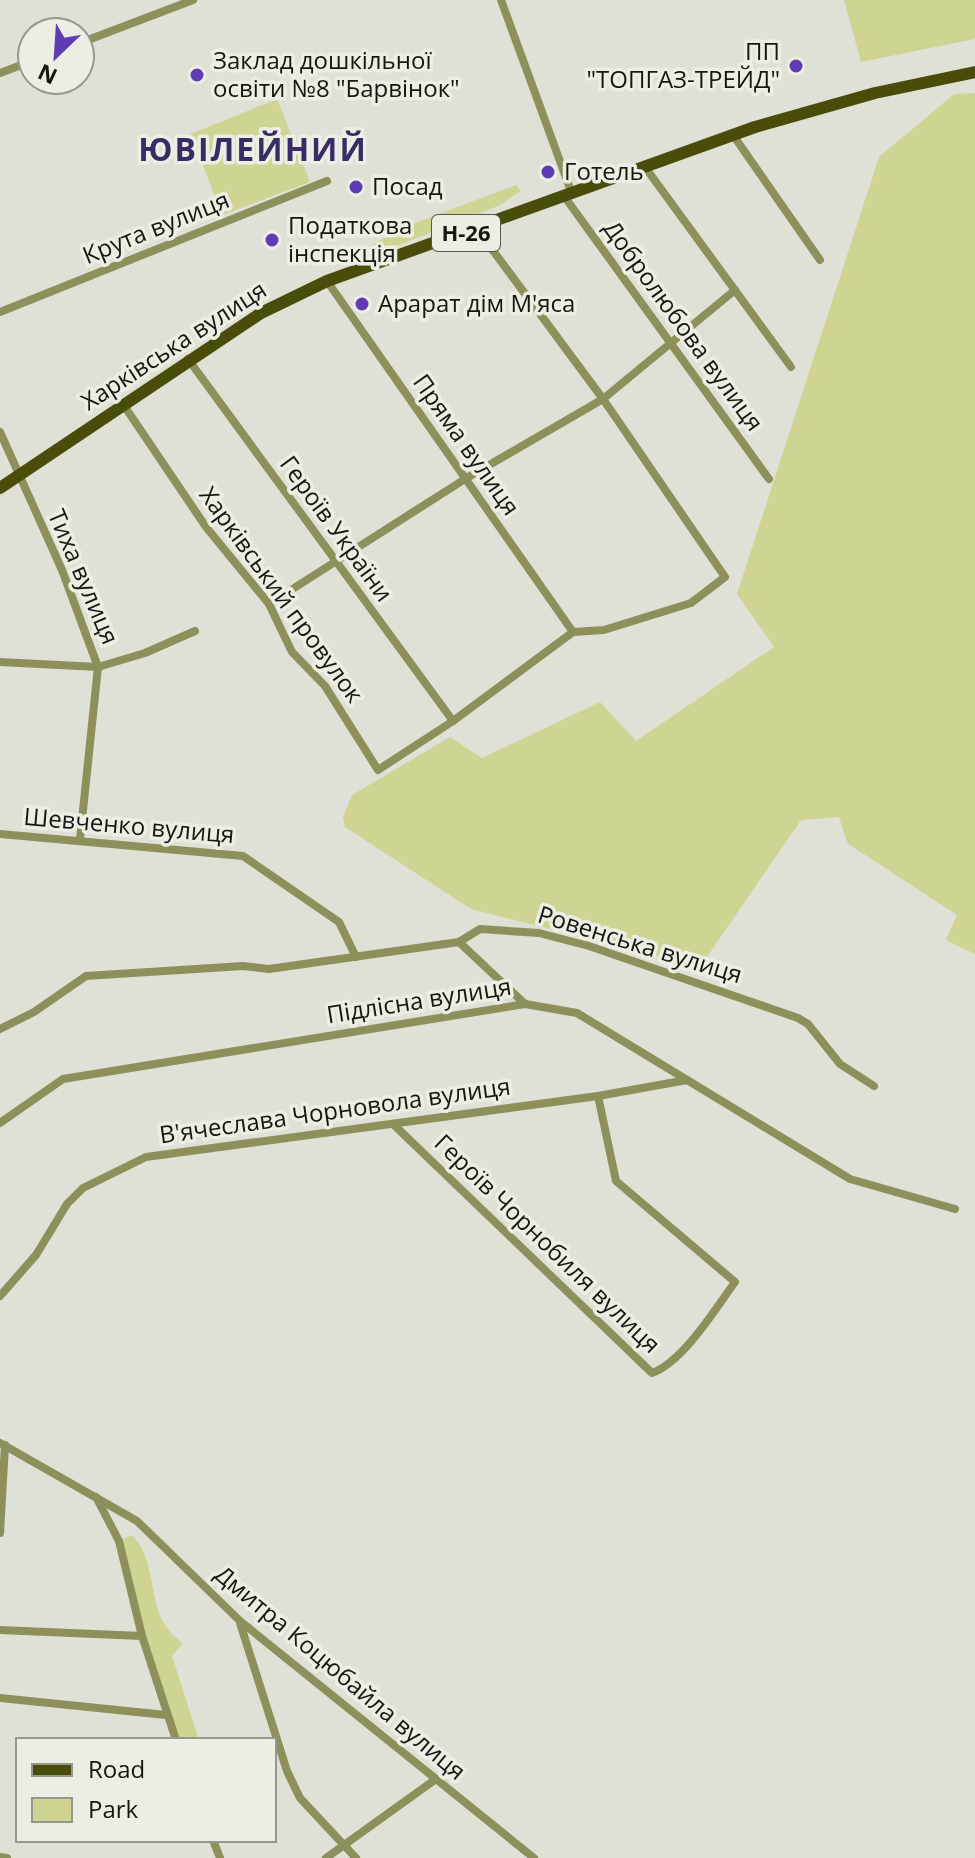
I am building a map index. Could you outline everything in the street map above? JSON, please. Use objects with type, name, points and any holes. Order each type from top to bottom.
[{"type":"main road","name":"Харківська вулиця","points":[[0,488],[188,359],[261,313],[327,281],[733,135],[875,93],[975,72]]},
{"type":"street","points":[[96,37],[193,0]]},
{"type":"street","name":"Добролюбова вулиця","points":[[501,0],[568,195],[769,479]]},
{"type":"street","points":[[733,135],[820,260]]},
{"type":"street","points":[[645,167],[791,367]]},
{"type":"street","name":"Крута вулиця","points":[[0,312],[327,181]]},
{"type":"street","points":[[453,721],[573,632],[604,630],[691,603],[725,577],[603,399],[477,229]]},
{"type":"street","name":"Пряма вулиця","points":[[327,281],[573,632]]},
{"type":"street","points":[[269,604],[465,479],[603,399],[735,290]]},
{"type":"street","name":"Героїв України","points":[[188,359],[453,721]]},
{"type":"street","name":"Харківський провулок","points":[[123,404],[206,527],[269,604],[292,652],[325,686],[378,770],[453,721]]},
{"type":"street","name":"Тиха вулиця","points":[[0,432],[17,476],[62,570],[98,667],[80,839]]},
{"type":"street","points":[[0,662],[98,667],[145,653],[195,631]]},
{"type":"street","name":"Шевченко вулиця","points":[[0,834],[243,856],[339,922],[356,957]]},
{"type":"street","name":"Ровенська вулиця","points":[[0,1029],[34,1012],[86,976],[243,966],[269,969],[459,942],[480,929],[539,933],[589,946],[766,1004],[808,1024],[840,1064],[874,1086]]},
{"type":"street","points":[[459,942],[525,1004]]},
{"type":"street","name":"Підлісна вулиця","points":[[0,1123],[63,1079],[525,1004],[577,1013],[850,1179],[955,1209]]},
{"type":"street","name":"В'ячеслава Чорновола вулиця","points":[[0,1296],[36,1255],[67,1204],[83,1188],[146,1157],[598,1096],[687,1080]]},
{"type":"street","name":"Героїв Чорнобиля вулиця","points":[[393,1124],[652,1373],[662,1369],[698,1332],[735,1282],[616,1181],[598,1096]]},
{"type":"street","points":[[0,1533],[2,1442]]},
{"type":"street","name":"Дмитра Коцюбайла вулиця","points":[[2,1442],[137,1521],[240,1621],[534,1858]]},
{"type":"street","points":[[95,1496],[119,1541],[142,1636],[175,1738]]},
{"type":"street","points":[[240,1621],[287,1771],[300,1798],[356,1858]]},
{"type":"street","points":[[0,1630],[142,1636]]},
{"type":"street","points":[[0,1698],[166,1715]]},
{"type":"street","points":[[326,1858],[342,1843],[436,1779]]},
{"type":"street","points":[[0,1857],[7,1858]]},
{"type":"green space","points":[[844,0],[975,0],[975,39],[861,62]]},
{"type":"green space","points":[[975,93],[975,954],[946,940],[957,915],[847,843],[839,817],[801,820],[700,967],[471,909],[345,827],[343,817],[352,795],[450,737],[482,758],[600,702],[636,741],[774,647],[737,594],[879,157],[954,94]]},
{"type":"green space","points":[[277,99],[310,182],[222,215],[191,134]]},
{"type":"green space","points":[[516,185],[521,191],[498,206],[371,256],[369,246],[415,223]]},
{"type":"green space","points":[[132,1535],[141,1548],[162,1619],[183,1643],[172,1656],[198,1738],[177,1738],[146,1651],[122,1545],[124,1539]]},
{"type":"place","name":"ПП \"ТОПГАЗ-ТРЕЙД\"","points":[[796,66]]},
{"type":"place","name":"Заклад дошкільної освіти №8 \"Барвінок\"","points":[[197,75]]},
{"type":"place","name":"Готель","points":[[548,172]]},
{"type":"place","name":"Посад","points":[[356,187]]},
{"type":"place","name":"Податкова інспекція","points":[[272,240]]},
{"type":"place","name":"Арарат дім М'яса","points":[[362,304]]},
{"type":"district","name":"ЮВІЛЕЙНИЙ","points":[[253,150]]}]
